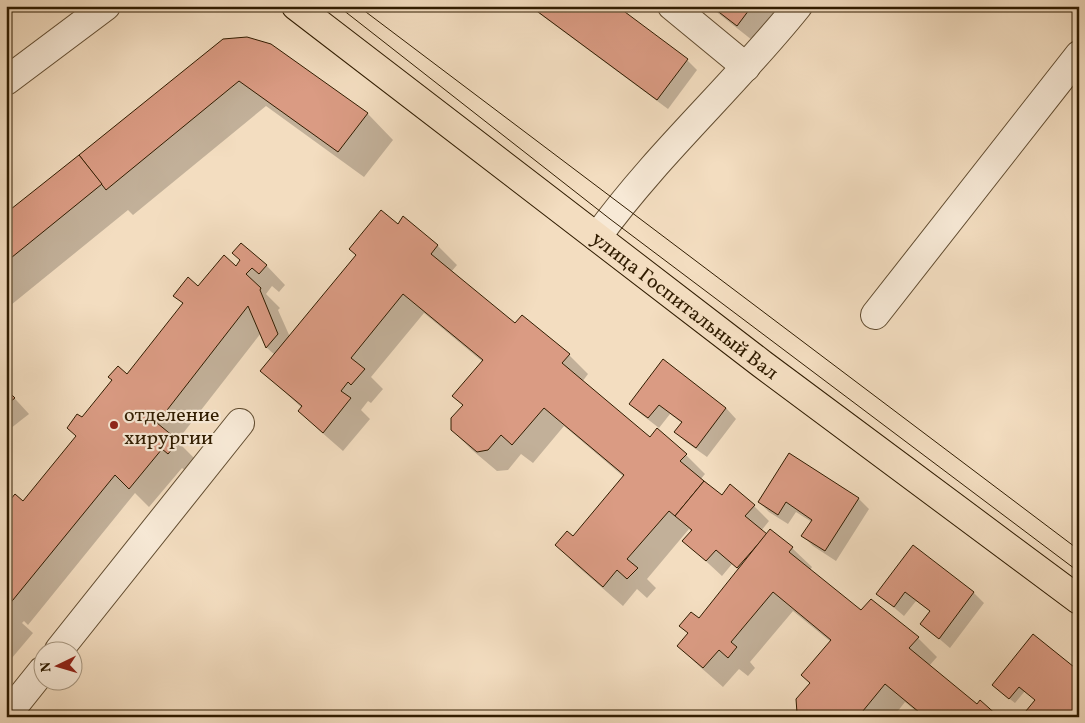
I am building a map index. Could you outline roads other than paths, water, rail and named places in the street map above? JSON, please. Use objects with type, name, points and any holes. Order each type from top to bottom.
[{"type":"main road","name":"улица Госпитальный Вал","points":[[296,6],[762,364],[1079,600]]},
{"type":"street","points":[[6,81],[106,6]]},
{"type":"street","points":[[672,6],[746,67]]},
{"type":"street","points":[[597,237],[620,205],[654,165],[768,43],[798,6]]},
{"type":"street","points":[[876,314],[1079,55]]},
{"type":"street","points":[[67,640],[240,424]]},
{"type":"street","points":[[6,716],[32,684]]},
{"type":"tram line","points":[[338,6],[610,219],[1079,572]]},
{"type":"tram line","points":[[358,6],[1079,550]]},
{"type":"place","name":"отделение хирургии","points":[[114,425]]}]
